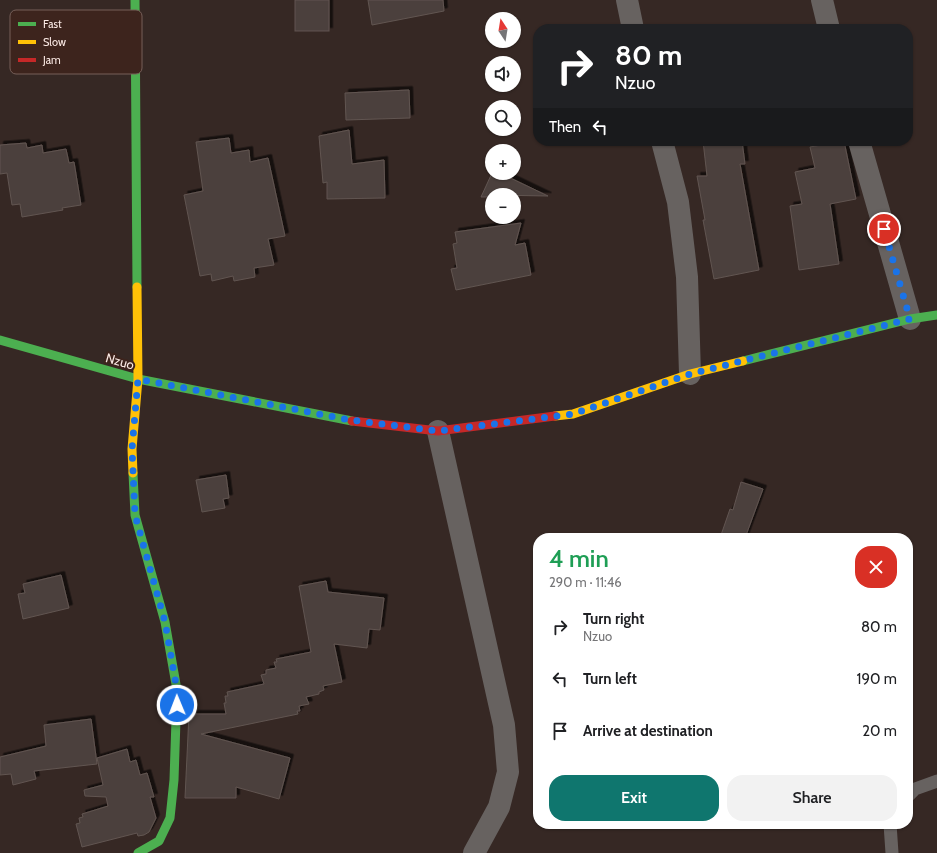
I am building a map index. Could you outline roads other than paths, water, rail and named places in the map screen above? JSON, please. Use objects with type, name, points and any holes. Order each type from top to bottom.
[{"type":"street","points":[[134,0],[134,10]]},
{"type":"street","points":[[627,0],[632,24]]},
{"type":"street","points":[[822,0],[828,24]]},
{"type":"street","points":[[135,74],[138,379],[132,449],[135,515],[165,622],[177,690],[174,780],[170,818],[159,841],[138,853]]},
{"type":"street","points":[[663,146],[678,202],[687,277],[690,374]]},
{"type":"street","points":[[860,146],[910,319]]},
{"type":"street","name":"Nzuo","points":[[0,340],[138,379],[350,420],[438,431],[573,414],[690,374],[910,319],[937,315]]},
{"type":"street","points":[[438,431],[505,733],[508,772],[499,807],[474,853]]},
{"type":"lane","points":[[913,791],[937,781]]},
{"type":"lane","points":[[890,829],[892,853]]}]
